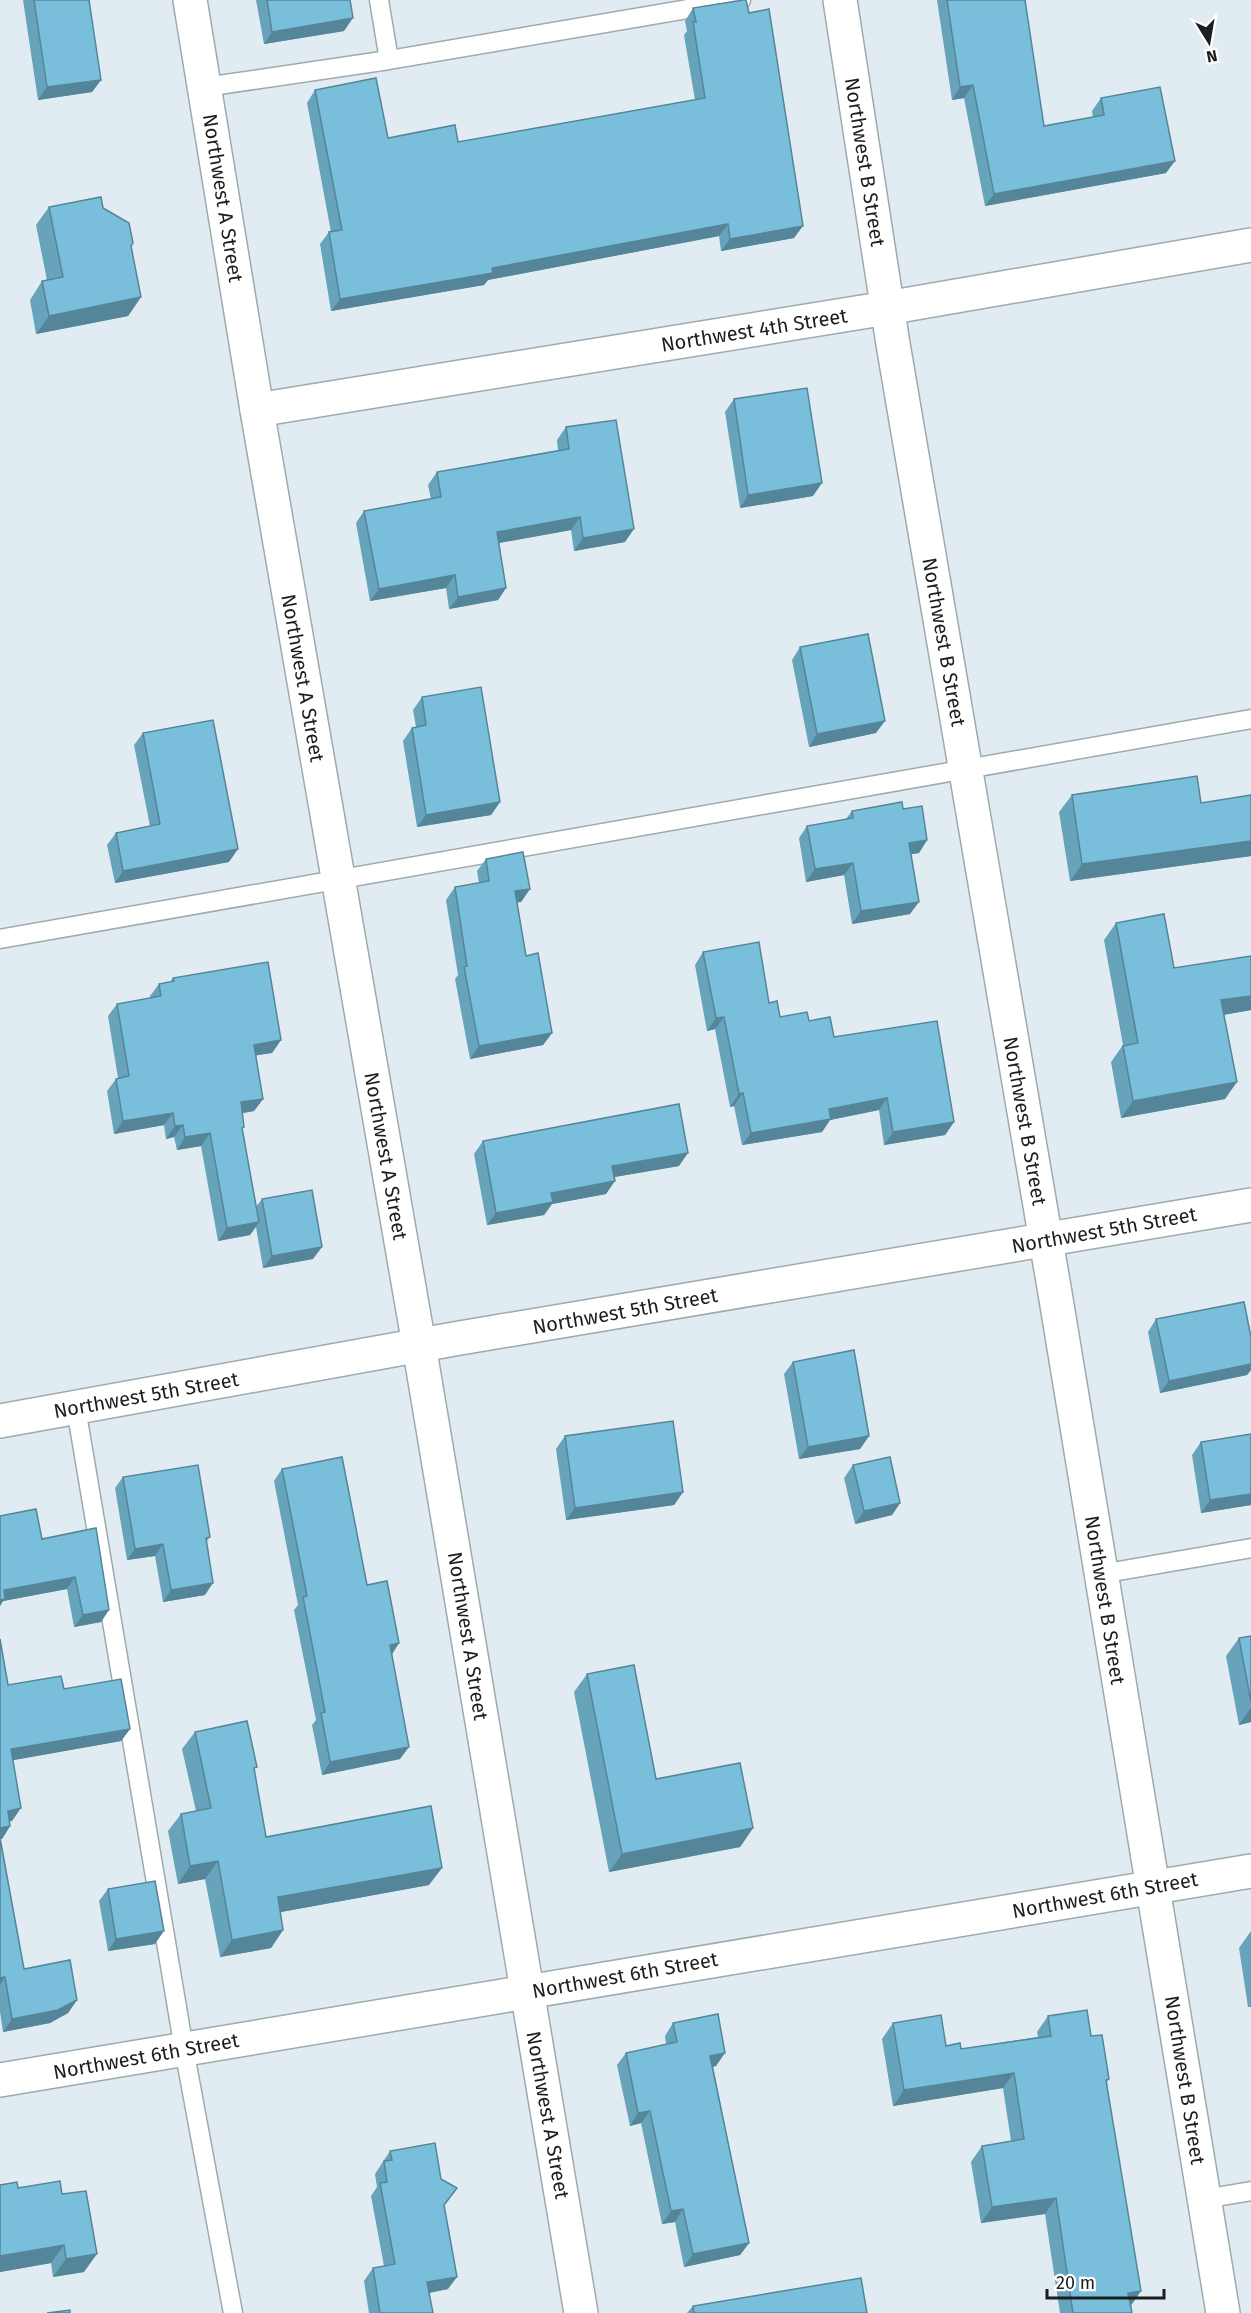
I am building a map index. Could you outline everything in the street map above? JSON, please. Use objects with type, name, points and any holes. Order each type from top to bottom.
[{"type":"street","name":"Northwest A Street","points":[[190,0],[257,410],[419,1345],[581,2313]]},
{"type":"street","name":"Northwest B Street","points":[[840,0],[887,308],[1101,1574],[1223,2313]]},
{"type":"street","name":"Northwest 4th Street","points":[[257,410],[887,308],[1251,245]]},
{"type":"street","name":"Northwest 5th Street","points":[[0,1421],[419,1345],[1251,1205]]},
{"type":"street","name":"Northwest 6th Street","points":[[0,2080],[1251,1870]]},
{"type":"lane","points":[[379,0],[389,60]]},
{"type":"lane","points":[[206,87],[389,60],[741,0]]},
{"type":"lane","points":[[0,939],[1251,719]]},
{"type":"lane","points":[[76,1408],[184,2049],[233,2313]]},
{"type":"lane","points":[[1101,1574],[1251,1548]]},
{"type":"lane","points":[[1204,2199],[1251,2191]]},
{"type":"building","points":[[34,0],[89,0],[101,80],[47,87]]},
{"type":"building","points":[[267,0],[350,0],[353,18],[272,32]]},
{"type":"building","points":[[746,0],[749,13],[769,9],[803,226],[730,239],[728,224],[492,268],[493,273],[340,299],[329,232],[342,230],[315,90],[376,78],[388,138],[455,125],[458,142],[705,98],[693,22],[696,22],[693,8]]},
{"type":"building","points":[[947,0],[1025,0],[1044,126],[1104,115],[1101,98],[1160,87],[1175,161],[994,194],[973,85],[960,87]]},
{"type":"building","points":[[101,197],[103,208],[129,223],[141,297],[49,316],[42,281],[63,277],[49,207]]},
{"type":"building","points":[[807,388],[822,483],[748,495],[734,399]]},
{"type":"building","points":[[616,420],[634,529],[583,538],[580,517],[497,532],[506,588],[458,597],[455,575],[379,589],[364,511],[441,497],[437,472],[569,449],[566,427]]},
{"type":"building","points":[[868,634],[885,721],[817,734],[800,647]]},
{"type":"building","points":[[481,687],[500,802],[426,815],[412,728],[426,725],[422,697]]},
{"type":"building","points":[[213,720],[238,849],[123,871],[116,833],[160,824],[143,733]]},
{"type":"building","points":[[1197,776],[1201,803],[1251,795],[1251,841],[1082,864],[1072,795]]},
{"type":"building","points":[[902,802],[903,809],[922,806],[927,840],[909,843],[919,902],[861,911],[853,863],[815,869],[807,826],[853,818],[852,811]]},
{"type":"building","points":[[523,852],[530,889],[515,891],[526,956],[538,953],[552,1033],[479,1046],[464,967],[467,966],[455,887],[489,881],[486,859]]},
{"type":"building","points":[[1164,914],[1174,968],[1251,956],[1251,996],[1221,1000],[1237,1082],[1133,1101],[1123,1046],[1138,1043],[1116,923]]},
{"type":"building","points":[[759,942],[769,1003],[777,1001],[780,1017],[807,1012],[809,1021],[830,1017],[834,1037],[937,1021],[954,1122],[893,1132],[887,1098],[829,1109],[831,1119],[751,1133],[743,1093],[739,1094],[724,1017],[716,1018],[703,952]]},
{"type":"building","points":[[268,962],[281,1040],[254,1045],[263,1099],[241,1102],[244,1127],[242,1128],[259,1222],[227,1228],[210,1133],[185,1137],[183,1125],[175,1126],[173,1113],[123,1121],[116,1079],[129,1076],[117,1004],[161,996],[159,984],[174,981],[173,978]]},
{"type":"building","points":[[679,1104],[688,1153],[612,1166],[615,1181],[551,1193],[553,1202],[496,1213],[483,1141]]},
{"type":"building","points":[[312,1190],[322,1247],[272,1256],[262,1199]]},
{"type":"building","points":[[1244,1302],[1251,1337],[1251,1364],[1169,1381],[1156,1319]]},
{"type":"building","points":[[854,1350],[869,1436],[808,1447],[793,1362]]},
{"type":"building","points":[[673,1421],[683,1492],[575,1508],[565,1436]]},
{"type":"building","points":[[1251,1434],[1251,1494],[1210,1500],[1201,1442]]},
{"type":"building","points":[[342,1457],[367,1585],[387,1581],[399,1643],[390,1645],[409,1747],[330,1762],[321,1713],[325,1712],[303,1597],[307,1596],[282,1469]]},
{"type":"building","points":[[890,1457],[900,1503],[864,1511],[853,1465]]},
{"type":"building","points":[[198,1465],[210,1537],[206,1538],[213,1583],[171,1590],[163,1544],[135,1549],[123,1477]]},
{"type":"building","points":[[36,1509],[42,1539],[96,1528],[109,1610],[83,1615],[75,1577],[4,1590],[5,1599],[0,1600],[0,1516]]},
{"type":"building","points":[[1251,1636],[1251,1702],[1239,1638]]},
{"type":"building","points":[[0,1639],[8,1685],[61,1676],[64,1689],[121,1679],[130,1729],[11,1749],[21,1808],[8,1811],[10,1826],[0,1828]]},
{"type":"building","points":[[634,1665],[656,1779],[740,1763],[753,1828],[622,1854],[587,1674]]},
{"type":"building","points":[[247,1721],[257,1767],[254,1768],[266,1837],[431,1806],[442,1868],[278,1897],[283,1930],[232,1940],[218,1861],[190,1866],[181,1814],[211,1808],[195,1732]]},
{"type":"building","points":[[0,1838],[24,1969],[70,1960],[77,2000],[58,2010],[12,2019],[5,1977],[0,1978]]},
{"type":"building","points":[[155,1881],[164,1931],[116,1939],[108,1889]]},
{"type":"building","points":[[1087,2010],[1091,2036],[1102,2035],[1109,2079],[1106,2080],[1141,2291],[1128,2293],[1132,2313],[1073,2313],[1056,2198],[992,2207],[982,2146],[1024,2139],[1014,2073],[904,2090],[893,2023],[941,2015],[946,2046],[960,2043],[961,2049],[1051,2036],[1048,2016]]},
{"type":"building","points":[[718,2014],[725,2053],[710,2056],[749,2243],[693,2254],[683,2209],[671,2211],[650,2111],[638,2113],[626,2053],[677,2042],[673,2023]]},
{"type":"building","points":[[435,2143],[441,2179],[457,2188],[444,2205],[457,2277],[427,2282],[433,2313],[380,2313],[373,2268],[395,2264],[380,2183],[387,2182],[384,2161],[392,2160],[390,2151]]},
{"type":"building","points":[[60,2181],[62,2194],[86,2191],[97,2254],[66,2259],[64,2245],[0,2256],[0,2185],[17,2182],[18,2188]]},
{"type":"building","points":[[861,2278],[867,2313],[694,2313],[693,2306]]},
{"type":"building","points":[[70,2310],[70,2313],[47,2313]]}]
